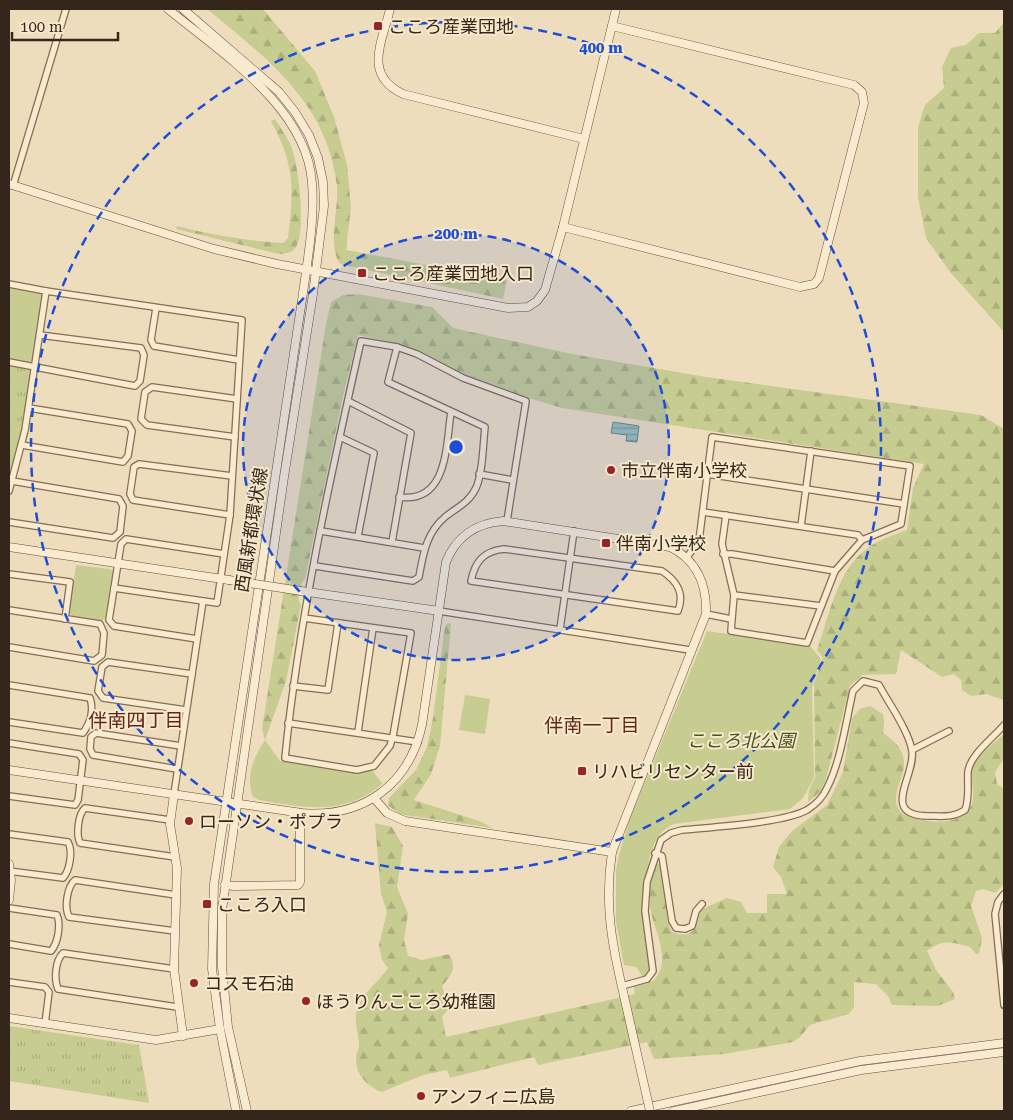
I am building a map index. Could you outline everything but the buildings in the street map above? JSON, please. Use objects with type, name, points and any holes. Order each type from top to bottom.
[{"type":"street","points":[[66,9],[11,185],[214,249],[306,269],[519,308],[528,307],[537,301],[545,290],[563,227],[616,9]]},
{"type":"street","name":"西風新都環状線","points":[[168,9],[270,97],[298,135],[307,159],[312,181],[312,206],[306,269],[225,802],[213,914],[212,969],[220,1029],[236,1111]]},
{"type":"street","name":"西風新都環状線","points":[[183,9],[279,92],[295,112],[308,135],[318,158],[323,182],[324,206],[316,270],[225,884],[222,938],[225,997],[228,1026],[247,1111]]},
{"type":"street","points":[[390,9],[378,70],[390,88],[403,94],[584,139]]},
{"type":"street","points":[[563,227],[800,287],[814,284],[819,278],[864,103],[862,92],[854,85],[612,26]]},
{"type":"street","points":[[9,284],[242,320],[230,515],[224,554],[225,579],[217,603],[114,588]]},
{"type":"street","points":[[9,491],[22,445],[29,408],[46,291]]},
{"type":"street","points":[[156,308],[151,340],[154,346],[239,360]]},
{"type":"street","points":[[9,362],[135,386],[140,381],[144,354],[141,348],[40,335]]},
{"type":"street","points":[[304,618],[411,633],[393,736],[390,746],[374,766],[357,770],[285,758],[293,686],[304,618],[305,592],[315,566],[361,341],[397,347],[417,354],[492,390],[526,401],[507,521]]},
{"type":"street","points":[[315,566],[412,581],[419,577],[424,548],[433,531],[444,518],[468,500],[476,487],[485,427],[388,382],[397,347]]},
{"type":"street","points":[[235,437],[147,425],[141,419],[145,392],[152,387],[237,399]]},
{"type":"street","points":[[348,401],[411,432],[398,497],[392,542]]},
{"type":"street","points":[[22,445],[123,462],[128,456],[132,431],[128,424],[29,408]]},
{"type":"street","points":[[398,497],[406,498],[419,495],[431,489],[438,481],[442,471],[451,412]]},
{"type":"street","points":[[340,437],[374,453],[358,536]]},
{"type":"street","points":[[686,557],[699,541],[712,437],[910,466],[901,524],[862,540],[835,571],[807,644],[730,631],[734,595],[723,554],[726,515]]},
{"type":"street","points":[[801,526],[811,451]]},
{"type":"street","points":[[230,515],[134,500],[130,494],[134,467],[139,464],[232,476]]},
{"type":"street","points":[[479,474],[512,480]]},
{"type":"street","points":[[707,474],[904,504]]},
{"type":"street","points":[[9,522],[113,538],[120,532],[123,506],[119,499],[12,481]]},
{"type":"street","points":[[703,512],[858,535],[862,540]]},
{"type":"street","points":[[9,770],[300,813],[340,812],[374,798],[402,772],[418,742],[446,562],[458,541],[478,526],[494,521],[507,521],[658,543],[670,547],[686,557],[697,571],[703,584],[706,614],[690,650],[612,852],[608,908],[624,996],[650,1111]]},
{"type":"street","points":[[321,531],[424,548]]},
{"type":"street","points":[[560,629],[574,531]]},
{"type":"street","points":[[197,639],[114,626],[109,620],[121,544],[126,539],[224,554]]},
{"type":"street","points":[[9,547],[690,650]]},
{"type":"street","points":[[504,549],[662,571],[673,578],[680,590],[680,603],[678,611],[566,593],[471,581],[474,569],[480,558],[491,550],[504,549]]},
{"type":"street","points":[[723,554],[751,556],[835,571]]},
{"type":"street","points":[[9,574],[70,582],[65,619]]},
{"type":"street","points":[[734,595],[821,606]]},
{"type":"street","points":[[182,1036],[177,1007],[174,969],[175,857],[170,832],[170,820],[203,601]]},
{"type":"street","points":[[9,610],[100,624],[104,633],[102,655],[94,661],[9,647]]},
{"type":"street","points":[[706,614],[731,619]]},
{"type":"street","points":[[293,686],[328,690],[338,623]]},
{"type":"street","points":[[358,732],[373,628]]},
{"type":"street","points":[[186,710],[103,698],[98,691],[102,666],[108,662],[192,674]]},
{"type":"street","points":[[622,986],[647,979],[653,971],[645,911],[647,882],[655,853],[662,840],[671,834],[788,817],[806,811],[817,803],[827,789],[833,774],[853,691],[857,685],[863,681],[879,685],[912,750],[909,772],[902,788],[904,807],[911,813],[921,816],[950,817],[958,815],[965,810],[969,801],[968,772],[971,763],[1004,726]]},
{"type":"street","points":[[9,685],[90,698],[92,704],[88,726],[82,733],[9,722]]},
{"type":"street","points":[[288,723],[393,736],[418,742]]},
{"type":"street","points":[[912,750],[949,731]]},
{"type":"street","points":[[178,769],[93,756],[90,750],[91,737],[96,733],[181,746]]},
{"type":"street","points":[[9,743],[80,754],[83,760],[78,800],[74,805],[9,796]]},
{"type":"street","points":[[374,798],[386,813],[405,821],[612,852]]},
{"type":"street","points":[[170,820],[85,808],[82,811],[77,838],[80,843],[175,857]]},
{"type":"street","points":[[225,884],[232,886],[298,885],[300,882],[300,813]]},
{"type":"street","points":[[9,834],[68,842],[71,848],[67,874],[64,878],[9,868],[11,888],[9,900]]},
{"type":"street","points":[[655,853],[662,856],[672,921],[676,928],[686,929],[692,926],[696,911],[702,904]]},
{"type":"street","points":[[175,931],[69,917],[66,911],[70,884],[75,880],[176,895]]},
{"type":"street","points":[[1004,894],[998,902],[994,914],[1004,1005]]},
{"type":"street","points":[[9,908],[57,915],[59,921],[56,946],[51,951],[9,944]]},
{"type":"street","points":[[174,969],[63,953],[58,958],[56,983],[58,989],[177,1007]]},
{"type":"street","points":[[9,982],[46,987],[49,992],[45,1024]]},
{"type":"street","points":[[9,1018],[156,1040],[220,1029]]},
{"type":"street","points":[[631,1111],[846,1064],[1004,1042]]},
{"type":"street","points":[[674,1111],[869,1068],[1004,1052]]},
{"type":"green space","points":[[207,9],[263,9],[315,71],[334,117],[347,165],[351,207],[346,250],[507,280],[503,299],[340,264],[334,247],[337,186],[331,156],[321,130],[307,106],[291,85],[251,46]]},
{"type":"green space","points":[[1004,22],[1004,332],[950,272],[926,238],[918,197],[918,127],[925,105],[944,88],[942,67],[951,48],[966,45],[979,33],[995,33]]},
{"type":"green space","points":[[275,119],[292,148],[297,173],[301,228],[296,247],[288,253],[279,254],[176,229],[177,226],[230,237],[270,242],[283,243],[288,238],[292,191],[291,178],[285,151],[271,121]]},
{"type":"green space","points":[[9,288],[40,293],[43,297],[34,359],[30,362],[9,358]]},
{"type":"green space","points":[[358,294],[432,307],[453,328],[572,354],[706,377],[981,415],[1004,429],[1004,700],[986,694],[971,696],[962,690],[961,680],[954,674],[942,677],[901,650],[896,674],[862,675],[850,686],[826,779],[821,791],[808,802],[809,790],[815,778],[814,683],[823,658],[817,650],[835,594],[857,557],[877,542],[907,530],[913,488],[924,464],[562,408],[512,393],[463,374],[404,345],[358,335],[343,396],[305,579],[299,591],[301,605],[286,681],[265,740],[262,729],[326,324],[331,302],[343,295]]},
{"type":"green space","points":[[9,362],[35,368],[31,395],[9,489]]},
{"type":"green space","points":[[76,565],[110,569],[114,572],[106,617],[102,621],[72,616],[69,612]]},
{"type":"green space","points":[[448,623],[451,624],[440,746],[431,774],[414,800],[482,822],[492,828],[399,814],[388,805],[389,798],[416,770],[427,747],[433,718],[445,626]]},
{"type":"green space","name":"こころ北公園","points":[[707,631],[810,646],[821,659],[812,688],[814,778],[803,798],[790,809],[674,824],[661,833],[652,849],[648,868],[646,913],[651,970],[644,978],[636,967],[624,965],[616,922],[616,870],[629,821]]},
{"type":"green space","points":[[465,695],[490,699],[485,734],[459,730]]},
{"type":"green space","points":[[870,706],[883,714],[883,733],[897,745],[904,757],[904,769],[896,794],[898,809],[905,815],[924,821],[951,820],[966,813],[971,807],[973,798],[972,775],[975,762],[982,753],[1004,734],[1004,759],[995,772],[997,784],[1004,789],[1004,884],[995,893],[983,889],[976,891],[971,906],[982,938],[979,954],[976,954],[970,947],[953,943],[938,944],[927,951],[936,970],[953,992],[955,999],[938,1006],[892,1005],[888,996],[876,984],[854,982],[854,1007],[849,1014],[810,1025],[793,1042],[724,1054],[654,1059],[647,1042],[538,1065],[534,1057],[450,1078],[447,1070],[423,1075],[382,1092],[363,1080],[356,1064],[359,1045],[356,1020],[357,1010],[365,994],[388,968],[382,960],[379,945],[387,912],[381,894],[375,823],[392,827],[403,846],[397,887],[408,914],[404,940],[408,956],[422,960],[449,954],[453,963],[452,971],[442,986],[449,1008],[442,1017],[446,1037],[635,994],[634,986],[653,981],[659,973],[662,964],[660,945],[650,907],[651,885],[656,864],[660,864],[662,871],[668,922],[672,932],[685,934],[693,931],[700,910],[727,898],[741,902],[747,913],[767,913],[767,894],[787,894],[781,877],[773,867],[779,847],[792,831],[827,805],[843,772],[852,718],[860,709]]},
{"type":"green space","points":[[265,740],[280,761],[358,772],[371,769],[382,783],[363,797],[350,802],[325,807],[299,806],[259,800],[253,797],[250,774],[257,753]]},
{"type":"green space","points":[[9,1026],[139,1045],[149,1103],[9,1081]]},
{"type":"water","points":[[613,422],[639,426],[637,442],[626,441],[627,435],[611,433]]},
{"type":"place","name":"こころ産業団地","points":[[378,26]]},
{"type":"place","name":"こころ産業団地入口","points":[[362,273]]},
{"type":"place","name":"市立伴南小学校","points":[[611,470]]},
{"type":"place","name":"伴南小学校","points":[[606,543]]},
{"type":"place","name":"リハビリセンター前","points":[[582,771]]},
{"type":"place","name":"ローソン・ポプラ","points":[[189,821]]},
{"type":"place","name":"こころ入口","points":[[207,904]]},
{"type":"place","name":"コスモ石油","points":[[194,983]]},
{"type":"place","name":"ほうりんこころ幼稚園","points":[[306,1001]]},
{"type":"place","name":"アンフィニ広島","points":[[421,1096]]},
{"type":"district","name":"伴南四丁目","points":[[136,720]]},
{"type":"district","name":"伴南一丁目","points":[[592,725]]}]
